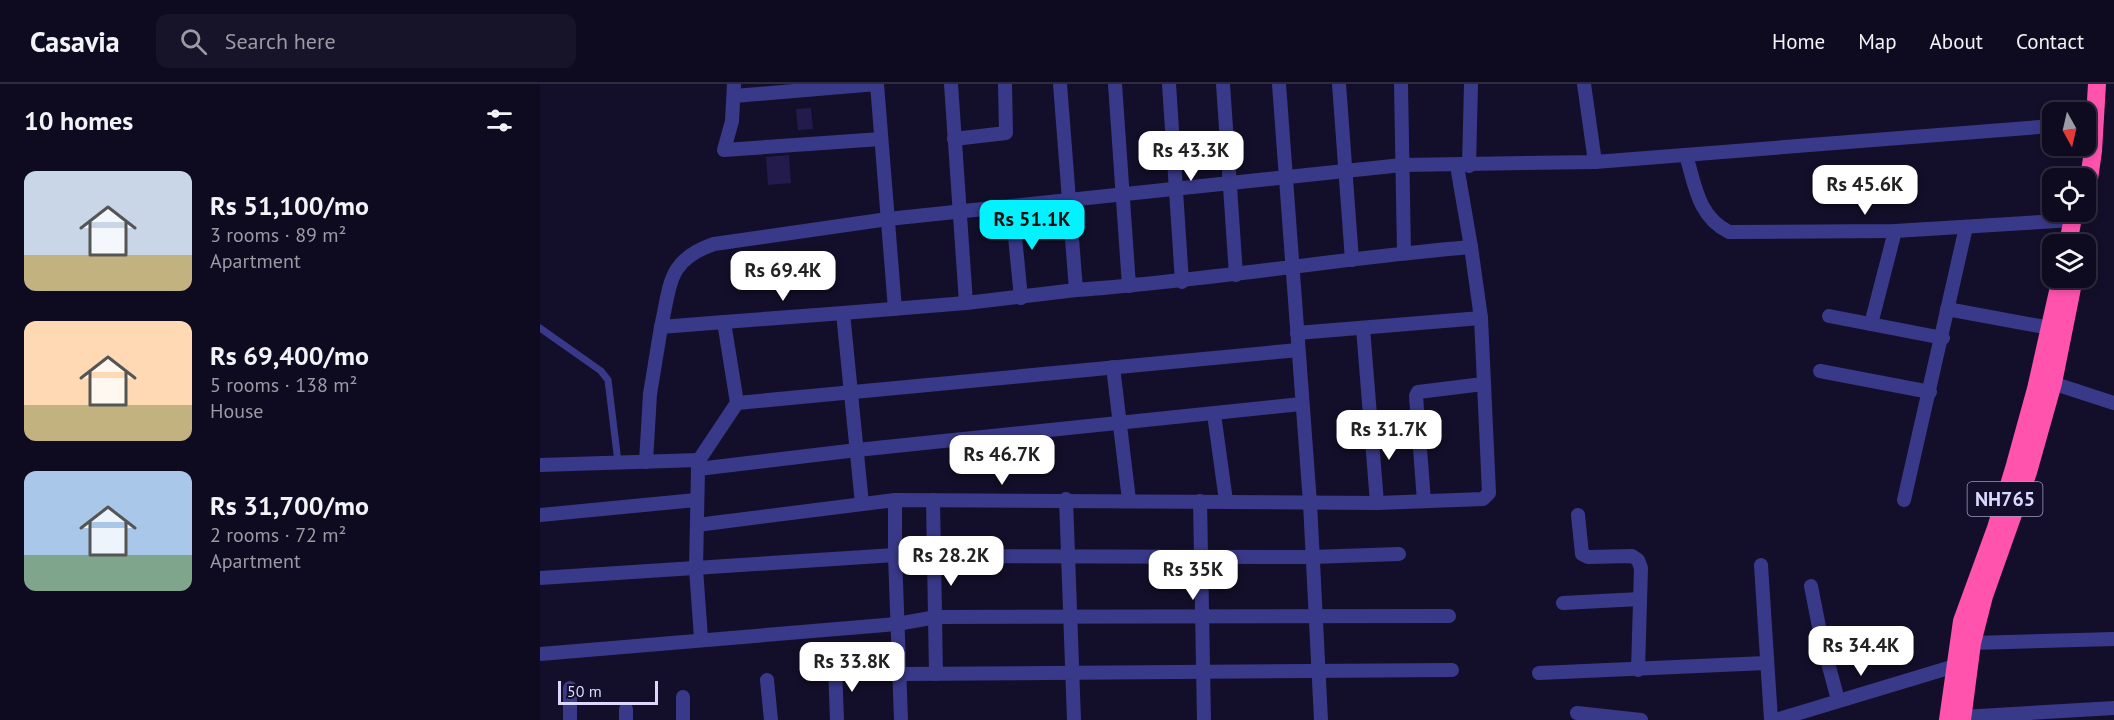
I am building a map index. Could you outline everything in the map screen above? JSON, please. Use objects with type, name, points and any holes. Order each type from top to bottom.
[{"type":"highway","points":[[2084,102],[2085,84]]},
{"type":"highway","points":[[2089,168],[2093,151],[2097,84]]},
{"type":"highway","name":"NH765","points":[[1957,719],[1984,596],[2028,472],[2046,381],[2050,328],[2059,288]]},
{"type":"highway","name":"NH765","points":[[1957,719],[1956,666],[1962,621],[2046,381],[2071,288]]},
{"type":"street","points":[[881,138],[724,150],[732,121],[734,90],[877,84],[895,309]]},
{"type":"street","points":[[951,84],[966,303]]},
{"type":"street","points":[[954,139],[1006,133],[1005,84]]},
{"type":"street","points":[[1060,84],[1067,199],[1076,290]]},
{"type":"street","points":[[1115,84],[1129,286]]},
{"type":"street","points":[[1169,84],[1182,282]]},
{"type":"street","points":[[1223,84],[1236,275]]},
{"type":"street","points":[[1279,84],[1310,503],[1321,720]]},
{"type":"street","points":[[1339,84],[1352,260]]},
{"type":"street","points":[[1401,84],[1404,253]]},
{"type":"street","points":[[697,525],[895,500],[1066,499],[1377,503],[1483,499],[1489,493],[1481,318],[1463,166],[1471,84]]},
{"type":"street","points":[[1584,84],[1595,162]]},
{"type":"street","points":[[646,462],[650,394],[661,327],[674,272],[683,258],[696,250],[714,244],[888,219],[1402,165],[1463,166],[1595,162],[2042,127]]},
{"type":"street","points":[[1686,155],[1700,202],[1707,216],[1716,225],[1729,232],[1894,231],[1966,227],[2042,217]]},
{"type":"street","points":[[1012,206],[1021,298]]},
{"type":"street","points":[[1904,500],[1943,338],[1947,309],[1966,227]]},
{"type":"street","points":[[1871,324],[1894,231]]},
{"type":"street","points":[[661,327],[1021,298],[1076,290],[1182,282],[1404,253],[1471,247]]},
{"type":"street","points":[[1947,309],[2050,328]]},
{"type":"street","points":[[843,313],[862,504]]},
{"type":"street","points":[[1829,316],[1943,338]]},
{"type":"street","points":[[1297,333],[1481,318]]},
{"type":"street","points":[[701,638],[696,569],[698,465],[737,403],[724,322]]},
{"type":"street","points":[[1363,328],[1377,503]]},
{"type":"street","points":[[737,403],[1298,350]]},
{"type":"street","points":[[1113,367],[1129,500]]},
{"type":"street","points":[[1820,371],[1930,392]]},
{"type":"street","points":[[2046,381],[2114,403]]},
{"type":"street","points":[[1424,501],[1416,396],[1418,392],[1483,384]]},
{"type":"street","points":[[540,465],[618,462],[698,465],[1301,404]]},
{"type":"street","points":[[1214,414],[1226,501]]},
{"type":"street","points":[[1066,499],[1069,555],[1068,617],[1074,720]]},
{"type":"street","points":[[540,515],[696,500]]},
{"type":"street","points":[[895,500],[897,624],[902,720]]},
{"type":"street","points":[[933,500],[936,674]]},
{"type":"street","points":[[1200,501],[1204,720]]},
{"type":"street","points":[[1578,515],[1582,554],[1588,557],[1632,556],[1638,560],[1640,599],[1638,670]]},
{"type":"street","points":[[934,555],[1201,558],[1399,554]]},
{"type":"street","points":[[540,578],[895,555]]},
{"type":"street","points":[[1761,565],[1766,663],[1773,720],[1956,666]]},
{"type":"street","points":[[1811,586],[1838,700]]},
{"type":"street","points":[[1563,603],[1640,599]]},
{"type":"street","points":[[540,654],[701,638],[897,624],[936,617],[1449,616]]},
{"type":"street","points":[[1972,643],[2114,639]]},
{"type":"street","points":[[1539,673],[1766,663]]},
{"type":"street","points":[[835,667],[837,720]]},
{"type":"street","points":[[901,674],[1452,670]]},
{"type":"street","points":[[767,680],[771,720]]},
{"type":"street","points":[[570,688],[570,720]]},
{"type":"street","points":[[683,697],[683,720]]},
{"type":"street","points":[[1957,719],[2114,708]]},
{"type":"street","points":[[1577,713],[1636,719]]},
{"type":"lane","points":[[540,328],[595,366],[608,380],[618,462]]},
{"type":"building","points":[[811,108],[813,129],[798,130],[796,109]]},
{"type":"building","points":[[789,155],[791,183],[768,185],[766,157]]}]
